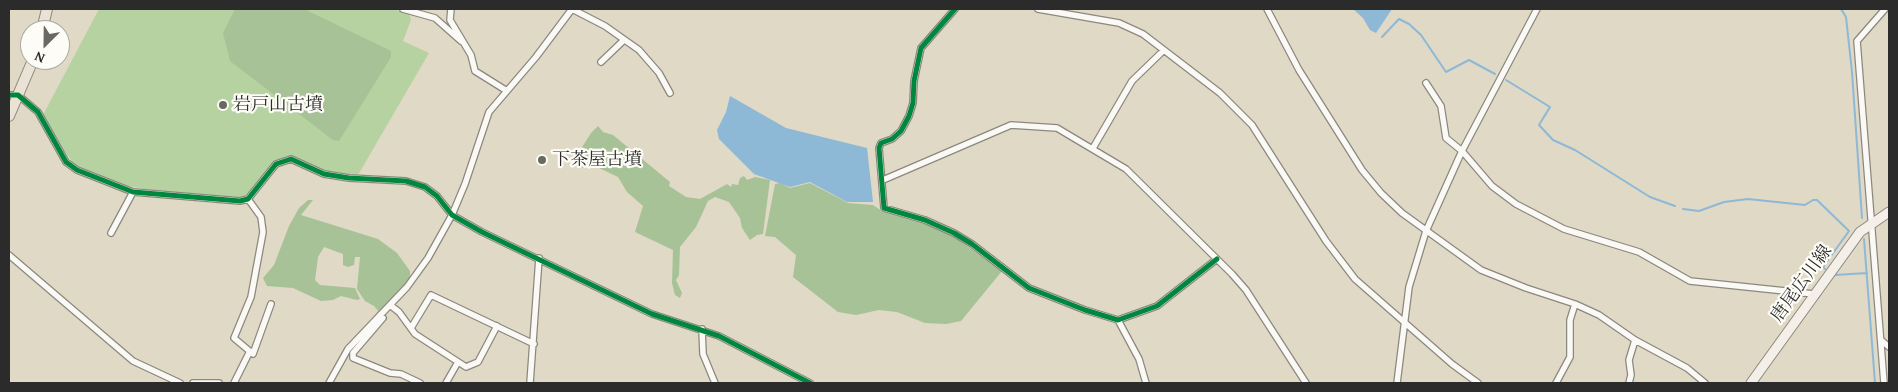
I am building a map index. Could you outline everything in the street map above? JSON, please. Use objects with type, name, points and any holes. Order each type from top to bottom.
[{"type":"highway","points":[[9,116],[14,95],[28,70]]},
{"type":"main road","name":"唐尾広川線","points":[[1751,383],[1861,231],[1889,212]]},
{"type":"street","points":[[403,9],[435,18],[465,44]]},
{"type":"street","points":[[451,9],[450,20],[471,54],[475,72],[507,91]]},
{"type":"street","points":[[331,383],[348,349],[407,286],[428,258],[452,215],[465,184],[489,112],[572,9],[624,40],[649,60],[670,92]]},
{"type":"street","points":[[955,9],[921,48],[917,63],[911,109],[901,132],[892,140],[881,143],[878,148],[883,180],[884,208],[925,220],[954,232],[1029,288],[1077,308],[1118,320],[1157,306],[1217,259]]},
{"type":"street","points":[[1038,9],[1119,23],[1143,34],[1220,94],[1252,125],[1326,242],[1355,279],[1403,322],[1478,383]]},
{"type":"street","points":[[1267,9],[1299,70],[1362,170],[1381,193],[1426,232],[1481,270],[1526,288],[1575,304],[1599,315],[1635,340],[1687,368],[1705,383]]},
{"type":"street","points":[[1397,383],[1403,322],[1409,287],[1426,232],[1462,151],[1537,9]]},
{"type":"street","points":[[1884,9],[1856,41],[1884,383]]},
{"type":"street","points":[[601,62],[624,40]]},
{"type":"street","points":[[1093,148],[1132,81],[1164,50]]},
{"type":"street","points":[[1426,83],[1441,106],[1446,138],[1462,151],[1492,186],[1516,204],[1564,229],[1639,252],[1690,281],[1814,294]]},
{"type":"street","points":[[14,95],[38,112],[66,162],[77,170],[133,192],[220,201],[248,199],[276,164],[291,160],[324,174],[348,178],[406,181],[425,187],[437,196],[452,215],[652,314],[702,329],[810,383]]},
{"type":"street","points":[[883,180],[1011,125],[1057,128],[1126,169],[1217,259],[1246,290],[1306,383]]},
{"type":"street","points":[[111,233],[133,192]]},
{"type":"street","points":[[248,199],[260,217],[262,232],[251,297],[234,338],[253,354],[271,304]]},
{"type":"street","points":[[9,255],[133,361],[180,383]]},
{"type":"street","points":[[530,383],[534,344],[538,258]]},
{"type":"street","points":[[411,328],[431,295],[534,344]]},
{"type":"street","points":[[390,304],[399,312],[415,334],[466,367],[478,362],[497,326]]},
{"type":"street","points":[[1556,383],[1570,357],[1570,320],[1575,304]]},
{"type":"street","points":[[380,315],[383,318],[353,353],[353,358],[390,373],[402,374],[417,383]]},
{"type":"street","points":[[1118,320],[1140,359],[1146,383]]},
{"type":"street","points":[[702,329],[703,354],[715,383]]},
{"type":"street","points":[[1629,383],[1631,375],[1629,360],[1635,340]]},
{"type":"street","points":[[1881,340],[1889,347]]},
{"type":"street","points":[[234,383],[250,352]]},
{"type":"street","points":[[446,383],[458,362]]},
{"type":"street","points":[[193,383],[219,383]]},
{"type":"green space","name":"岩戸山古墳","points":[[99,9],[390,9],[409,13],[411,20],[403,41],[429,53],[358,175],[331,173],[295,157],[288,156],[275,162],[247,195],[241,198],[212,198],[171,194],[118,184],[75,165],[59,144],[43,115],[67,70],[70,70],[70,64]]},
{"type":"green space","points":[[235,9],[304,9],[391,51],[391,57],[339,141],[333,140],[230,61],[223,33]]},
{"type":"green space","points":[[598,126],[603,132],[613,135],[670,182],[669,186],[686,197],[700,199],[727,184],[731,187],[732,184],[738,185],[740,178],[744,176],[747,180],[755,177],[770,180],[763,234],[757,235],[750,240],[742,228],[740,218],[729,202],[715,197],[708,201],[696,227],[680,247],[679,275],[676,280],[682,293],[680,298],[675,295],[672,283],[673,250],[635,232],[643,206],[627,192],[618,177],[595,166],[578,168],[575,164],[579,152],[591,133]]},
{"type":"green space","points":[[780,183],[790,188],[810,183],[848,203],[873,205],[882,211],[924,221],[953,236],[1002,271],[961,321],[946,324],[925,323],[897,312],[879,310],[856,315],[838,312],[793,277],[796,255],[775,237],[765,236],[775,184]]},
{"type":"green space","points":[[308,200],[313,200],[301,215],[378,239],[397,253],[410,271],[410,278],[380,313],[374,306],[365,301],[357,289],[360,257],[355,257],[354,265],[348,267],[343,265],[343,254],[324,247],[318,257],[315,280],[320,285],[355,288],[360,299],[341,296],[333,300],[321,301],[293,288],[267,286],[263,278],[274,265],[289,226],[299,208]]},
{"type":"water","points":[[1353,9],[1392,9],[1376,33],[1370,30],[1363,18]]},
{"type":"water","points":[[730,96],[786,128],[867,148],[873,202],[847,202],[810,182],[790,187],[754,174],[719,139],[717,130],[726,112]]},
{"type":"waterway","points":[[1841,9],[1846,17],[1852,72],[1862,218]]},
{"type":"waterway","points":[[1382,37],[1399,19],[1409,24],[1421,35],[1446,72],[1469,60],[1495,74]]},
{"type":"waterway","points":[[1506,80],[1550,107],[1539,125],[1553,140],[1575,150],[1650,197],[1675,206]]},
{"type":"waterway","points":[[1683,209],[1699,211],[1724,202],[1748,199],[1805,205],[1813,200],[1817,200],[1849,231],[1823,267],[1825,269]]},
{"type":"waterway","points":[[1864,239],[1875,383]]},
{"type":"waterway","points":[[1835,275],[1867,273]]},
{"type":"cycle path","points":[[955,9],[921,48],[914,81],[913,103],[901,131],[892,139],[881,143],[879,148],[884,208],[925,220],[954,233],[972,244],[1029,288],[1085,310],[1118,320],[1157,306],[1217,259]]},
{"type":"cycle path","points":[[9,95],[18,95],[38,112],[66,162],[77,170],[133,192],[240,201],[248,199],[276,164],[291,159],[324,174],[349,178],[406,181],[425,187],[437,196],[452,215],[482,232],[652,314],[719,336],[810,383]]},
{"type":"place","name":"岩戸山古墳","points":[[223,105]]},
{"type":"place","name":"下茶屋古墳","points":[[542,160]]}]
